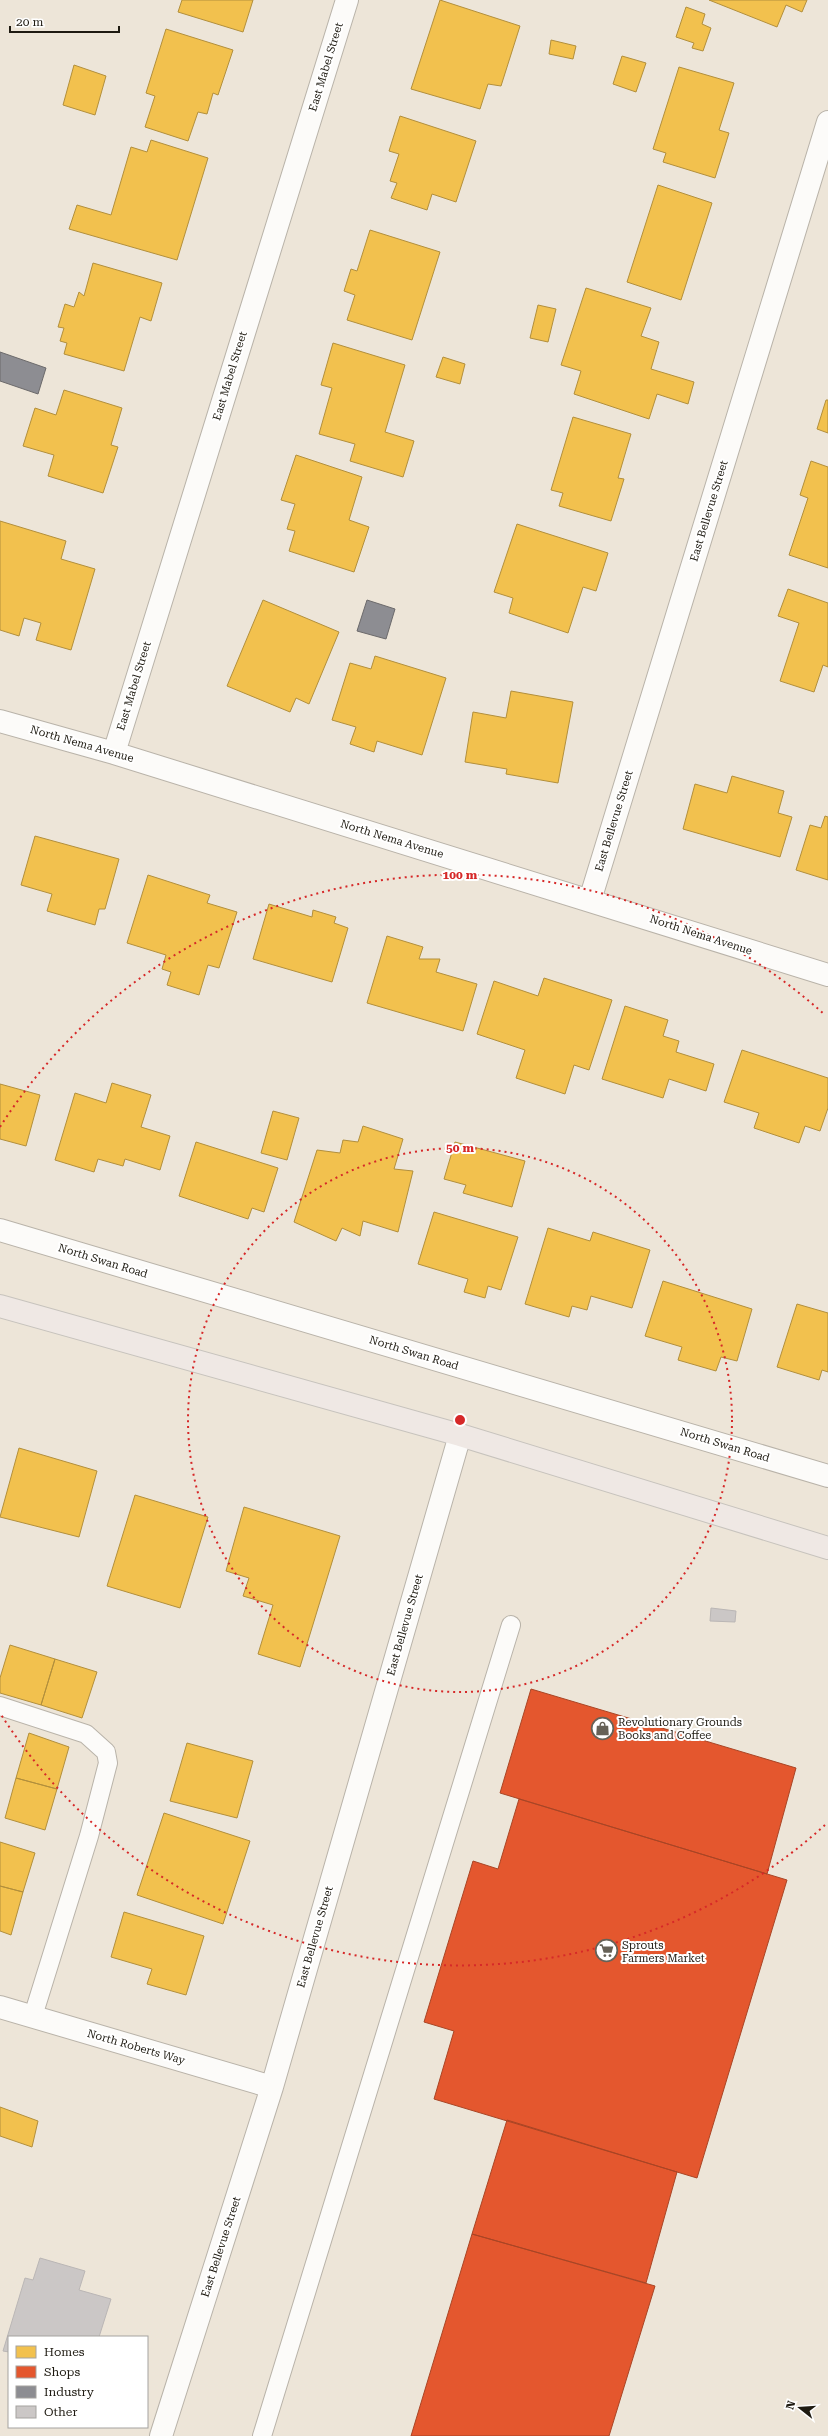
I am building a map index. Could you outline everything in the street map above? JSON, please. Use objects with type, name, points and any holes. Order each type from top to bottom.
[{"type":"main road","points":[[0,1306],[460,1435],[828,1548]]},
{"type":"street","name":"East Mabel Street","points":[[114,753],[347,0]]},
{"type":"street","name":"East Bellevue Street","points":[[590,900],[828,122]]},
{"type":"street","name":"North Nema Avenue","points":[[0,721],[114,753],[828,975]]},
{"type":"street","name":"North Swan Road","points":[[0,1230],[828,1476]]},
{"type":"street","name":"East Bellevue Street","points":[[161,2436],[272,2087],[460,1435]]},
{"type":"street","name":"North Roberts Way","points":[[0,2007],[272,2087]]},
{"type":"lane","points":[[262,2436],[511,1625]]},
{"type":"lane","points":[[0,1706],[86,1734],[106,1752],[108,1763],[90,1836],[33,2016]]},
{"type":"building: Homes","points":[[182,0],[253,0],[243,32],[178,12]]},
{"type":"building: Homes","points":[[440,0],[520,26],[501,86],[488,84],[480,109],[411,89]]},
{"type":"building: Homes","points":[[709,0],[807,0],[802,12],[786,5],[777,27]]},
{"type":"building: Homes","points":[[686,7],[705,14],[702,24],[711,28],[703,51],[692,48],[694,43],[676,37]]},
{"type":"building: Homes","points":[[166,29],[233,50],[218,95],[213,93],[207,114],[198,112],[188,141],[145,127],[155,96],[146,93]]},
{"type":"building: Homes","points":[[551,40],[576,46],[573,59],[549,54]]},
{"type":"building: Homes","points":[[622,56],[646,63],[636,92],[613,84]]},
{"type":"building: Homes","points":[[74,65],[106,76],[95,115],[63,105]]},
{"type":"building: Homes","points":[[679,67],[734,83],[719,130],[729,133],[715,178],[663,162],[666,153],[653,149]]},
{"type":"building: Homes","points":[[400,116],[476,141],[456,202],[432,194],[427,210],[391,198],[397,183],[390,181],[399,154],[389,151]]},
{"type":"building: Homes","points":[[151,140],[208,158],[177,260],[69,229],[77,205],[111,215],[131,147],[147,152]]},
{"type":"building: Homes","points":[[658,185],[712,203],[681,300],[627,282]]},
{"type":"building: Homes","points":[[370,230],[440,252],[412,340],[347,320],[355,295],[344,291],[351,269],[357,271]]},
{"type":"building: Homes","points":[[93,263],[162,283],[151,321],[140,317],[124,371],[64,354],[67,343],[60,341],[64,328],[58,327],[65,304],[74,307],[79,292],[84,296]]},
{"type":"building: Homes","points":[[586,288],[651,308],[641,336],[659,342],[651,369],[694,382],[688,404],[657,394],[649,419],[574,394],[581,371],[561,365]]},
{"type":"building: Homes","points":[[538,305],[556,309],[548,342],[530,338]]},
{"type":"building: Homes","points":[[333,343],[405,365],[385,432],[414,441],[403,477],[350,461],[355,444],[319,434],[332,388],[321,385]]},
{"type":"building: Homes","points":[[443,357],[465,364],[460,384],[436,377]]},
{"type":"building: Homes","points":[[64,390],[122,408],[111,445],[118,447],[103,493],[48,476],[54,455],[23,446],[35,408],[56,415]]},
{"type":"building: Homes","points":[[826,400],[828,400],[828,433],[817,429]]},
{"type":"building: Homes","points":[[573,417],[631,434],[618,478],[624,479],[611,521],[559,506],[563,493],[551,490]]},
{"type":"building: Homes","points":[[296,455],[362,477],[349,520],[369,527],[354,572],[289,551],[295,531],[287,529],[295,504],[281,500]]},
{"type":"building: Homes","points":[[811,461],[828,467],[828,568],[789,555],[808,498],[800,495]]},
{"type":"building: Homes","points":[[0,521],[66,541],[61,559],[95,569],[71,650],[36,640],[41,623],[24,618],[19,636],[0,630]]},
{"type":"building: Homes","points":[[517,524],[608,553],[596,591],[583,587],[568,633],[509,613],[513,598],[494,592]]},
{"type":"building: Homes","points":[[788,589],[828,603],[828,667],[823,665],[814,692],[780,681],[799,623],[778,616]]},
{"type":"building: Homes","points":[[263,600],[339,632],[309,704],[296,698],[290,712],[227,686]]},
{"type":"building: Homes","points":[[375,656],[446,678],[422,755],[377,741],[374,752],[350,744],[356,727],[332,720],[350,663],[371,669]]},
{"type":"building: Homes","points":[[511,691],[573,702],[558,783],[506,774],[507,769],[465,762],[473,712],[506,718]]},
{"type":"building: Homes","points":[[732,776],[784,791],[778,813],[792,817],[780,857],[683,829],[695,784],[727,793]]},
{"type":"building: Homes","points":[[825,816],[828,817],[828,880],[796,870],[810,825],[821,828]]},
{"type":"building: Homes","points":[[35,836],[119,859],[105,909],[99,909],[95,925],[47,911],[52,894],[21,885]]},
{"type":"building: Homes","points":[[148,875],[210,895],[207,903],[237,912],[219,968],[208,965],[199,995],[167,985],[171,972],[162,969],[166,955],[127,943]]},
{"type":"building: Homes","points":[[269,904],[312,917],[313,910],[336,917],[334,923],[348,928],[332,982],[253,959]]},
{"type":"building: Homes","points":[[387,936],[423,947],[419,959],[440,959],[436,972],[477,984],[463,1031],[367,1003]]},
{"type":"building: Homes","points":[[544,978],[612,1000],[589,1070],[574,1065],[565,1094],[516,1078],[525,1050],[477,1034],[494,981],[538,996]]},
{"type":"building: Homes","points":[[625,1006],[668,1020],[663,1036],[679,1041],[676,1052],[714,1064],[706,1091],[669,1079],[663,1098],[602,1079]]},
{"type":"building: Homes","points":[[742,1050],[828,1078],[828,1108],[820,1131],[805,1126],[799,1143],[754,1128],[759,1113],[724,1102]]},
{"type":"building: Homes","points":[[112,1083],[151,1095],[141,1127],[170,1136],[160,1170],[125,1159],[123,1166],[98,1159],[94,1172],[55,1160],[75,1093],[106,1103]]},
{"type":"building: Homes","points":[[0,1084],[40,1095],[26,1146],[0,1139]]},
{"type":"building: Homes","points":[[273,1111],[299,1118],[287,1160],[261,1153]]},
{"type":"building: Homes","points":[[363,1126],[403,1139],[394,1169],[413,1171],[398,1232],[363,1221],[360,1236],[342,1228],[336,1241],[294,1222],[317,1150],[340,1153],[343,1140],[358,1142]]},
{"type":"building: Homes","points":[[196,1142],[278,1168],[264,1212],[252,1208],[248,1219],[179,1196]]},
{"type":"building: Homes","points":[[455,1142],[525,1161],[512,1207],[463,1193],[466,1185],[444,1179]]},
{"type":"building: Homes","points":[[434,1212],[518,1237],[501,1290],[488,1286],[485,1298],[464,1292],[468,1279],[418,1264]]},
{"type":"building: Homes","points":[[548,1228],[590,1241],[593,1232],[650,1250],[632,1308],[591,1296],[587,1310],[572,1306],[569,1317],[525,1304]]},
{"type":"building: Homes","points":[[663,1281],[752,1309],[737,1361],[721,1357],[716,1371],[678,1360],[682,1347],[645,1336]]},
{"type":"building: Homes","points":[[797,1304],[828,1313],[828,1372],[822,1370],[819,1380],[777,1367]]},
{"type":"building: Homes","points":[[19,1448],[97,1471],[79,1537],[0,1517]]},
{"type":"building: Homes","points":[[135,1495],[208,1517],[180,1608],[107,1586]]},
{"type":"building: Homes","points":[[244,1507],[340,1536],[300,1667],[258,1654],[273,1605],[243,1596],[249,1578],[226,1571]]},
{"type":"building: Homes","points":[[10,1645],[55,1659],[41,1705],[0,1693],[0,1678]]},
{"type":"building: Homes","points":[[55,1659],[97,1672],[82,1718],[41,1705]]},
{"type":"building: Homes","points":[[29,1733],[69,1747],[57,1789],[16,1778]]},
{"type":"building: Homes","points":[[187,1743],[253,1761],[237,1818],[170,1801]]},
{"type":"building: Homes","points":[[16,1778],[57,1789],[45,1830],[5,1818]]},
{"type":"building: Homes","points":[[164,1813],[250,1841],[223,1924],[137,1895]]},
{"type":"building: Homes","points":[[0,1842],[35,1853],[23,1892],[0,1886]]},
{"type":"building: Homes","points":[[0,1886],[23,1892],[11,1935],[0,1931]]},
{"type":"building: Homes","points":[[124,1912],[204,1936],[186,1995],[147,1984],[152,1969],[111,1957]]},
{"type":"building: Homes","points":[[0,2107],[38,2121],[32,2147],[0,2136]]},
{"type":"building: Shops","points":[[531,1689],[796,1768],[767,1874],[500,1793]]},
{"type":"building: Shops","name":"Sprouts Farmers Market","points":[[519,1799],[787,1880],[697,2178],[434,2099],[454,2031],[424,2022],[473,1861],[498,1869]]},
{"type":"building: Shops","points":[[507,2120],[677,2172],[646,2283],[472,2234]]},
{"type":"building: Shops","points":[[472,2234],[655,2286],[609,2436],[411,2436]]},
{"type":"building: Industry","points":[[0,352],[46,368],[38,394],[0,381]]},
{"type":"building: Industry","points":[[367,600],[395,609],[386,639],[357,631]]},
{"type":"building: Other","points":[[711,1608],[736,1611],[735,1622],[710,1621]]},
{"type":"building: Other","points":[[40,2258],[85,2271],[79,2290],[111,2299],[99,2336],[8,2336],[8,2352],[3,2351],[25,2278],[33,2280]]},
{"type":"place","name":"Revolutionary Grounds Books and Coffee","points":[[602,1728]]},
{"type":"place","name":"Sprouts Farmers Market","points":[[606,1951]]}]
